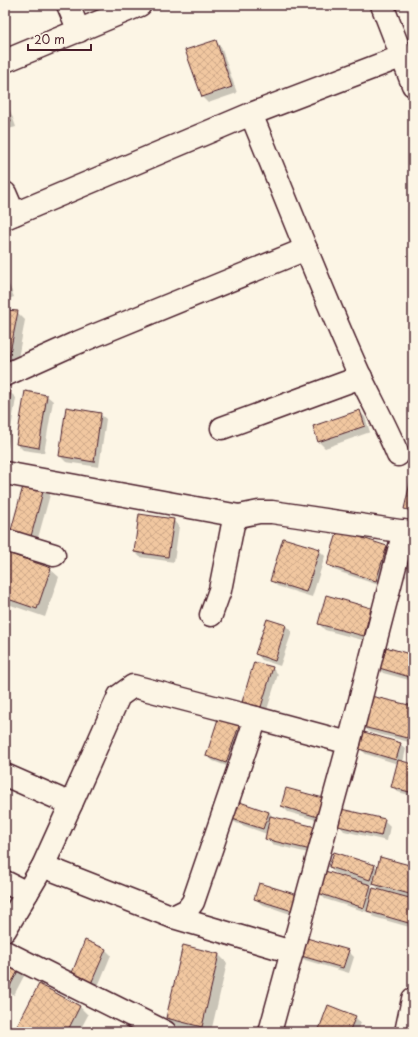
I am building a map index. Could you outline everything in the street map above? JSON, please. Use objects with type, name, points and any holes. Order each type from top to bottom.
[{"type":"street","points":[[68,5],[79,31]]},
{"type":"street","points":[[5,61],[140,5]]},
{"type":"street","points":[[382,5],[412,79]]},
{"type":"street","points":[[5,193],[10,216],[251,114],[403,56]]},
{"type":"street","points":[[251,114],[306,249],[361,377],[398,455]]},
{"type":"street","points":[[5,375],[74,344],[306,249]]},
{"type":"street","points":[[222,428],[361,377]]},
{"type":"street","points":[[5,473],[239,516],[258,512],[272,512],[409,532],[349,743],[270,1032]]},
{"type":"street","points":[[211,615],[220,590],[233,524],[239,516]]},
{"type":"street","points":[[5,540],[54,555]]},
{"type":"street","points":[[5,930],[43,866],[119,696],[134,686],[349,743]]},
{"type":"street","points":[[174,917],[187,910],[193,902],[256,718]]},
{"type":"street","points":[[5,775],[71,804]]},
{"type":"street","points":[[43,866],[174,917],[292,952]]},
{"type":"street","points":[[5,882],[27,892]]},
{"type":"street","points":[[5,952],[165,1032]]},
{"type":"street","points":[[406,1032],[413,999]]},
{"type":"building","points":[[216,40],[232,87],[202,97],[185,50]]},
{"type":"building","points":[[5,105],[11,121],[5,123]]},
{"type":"building","points":[[5,310],[18,311],[7,368],[5,367]]},
{"type":"building","points":[[5,391],[11,391],[5,429]]},
{"type":"building","points":[[25,391],[47,395],[39,448],[16,444]]},
{"type":"building","points":[[66,407],[101,413],[94,462],[59,456]]},
{"type":"building","points":[[360,410],[365,426],[318,442],[313,426]]},
{"type":"building","points":[[413,470],[413,511],[404,509]]},
{"type":"building","points":[[25,479],[45,484],[30,540],[10,534]]},
{"type":"building","points":[[139,514],[174,519],[168,557],[134,552]]},
{"type":"building","points":[[338,530],[387,546],[376,581],[327,565]]},
{"type":"building","points":[[283,538],[320,549],[306,592],[270,581]]},
{"type":"building","points":[[5,552],[51,568],[37,609],[5,598]]},
{"type":"building","points":[[326,595],[371,608],[364,636],[318,624]]},
{"type":"building","points":[[267,619],[286,625],[275,661],[255,654]]},
{"type":"building","points":[[382,646],[413,655],[413,678],[376,667]]},
{"type":"building","points":[[254,662],[273,667],[261,707],[242,702]]},
{"type":"building","points":[[371,696],[413,706],[413,715],[407,738],[363,727]]},
{"type":"building","points":[[218,719],[239,726],[226,763],[206,756]]},
{"type":"building","points":[[364,732],[401,743],[396,760],[359,749]]},
{"type":"building","points":[[398,760],[413,764],[413,793],[391,787]]},
{"type":"building","points":[[286,788],[327,799],[321,818],[281,806]]},
{"type":"building","points":[[234,800],[269,812],[263,829],[229,818]]},
{"type":"building","points":[[341,809],[385,819],[381,836],[338,826]]},
{"type":"building","points":[[270,816],[320,828],[315,851],[265,839]]},
{"type":"building","points":[[334,852],[375,865],[370,880],[329,867]]},
{"type":"building","points":[[380,857],[413,866],[413,895],[373,884]]},
{"type":"building","points":[[325,871],[371,885],[364,908],[318,893]]},
{"type":"building","points":[[259,883],[301,896],[296,912],[254,899]]},
{"type":"building","points":[[373,888],[413,899],[412,924],[367,911]]},
{"type":"building","points":[[303,937],[349,950],[343,968],[298,955]]},
{"type":"building","points":[[85,940],[106,949],[90,986],[70,978]]},
{"type":"building","points":[[183,945],[219,954],[202,1027],[166,1018]]},
{"type":"building","points":[[5,960],[20,967],[8,990],[5,988]]},
{"type":"building","points":[[39,984],[80,1006],[67,1032],[14,1032]]},
{"type":"building","points":[[328,1005],[356,1016],[349,1032],[318,1032]]}]
